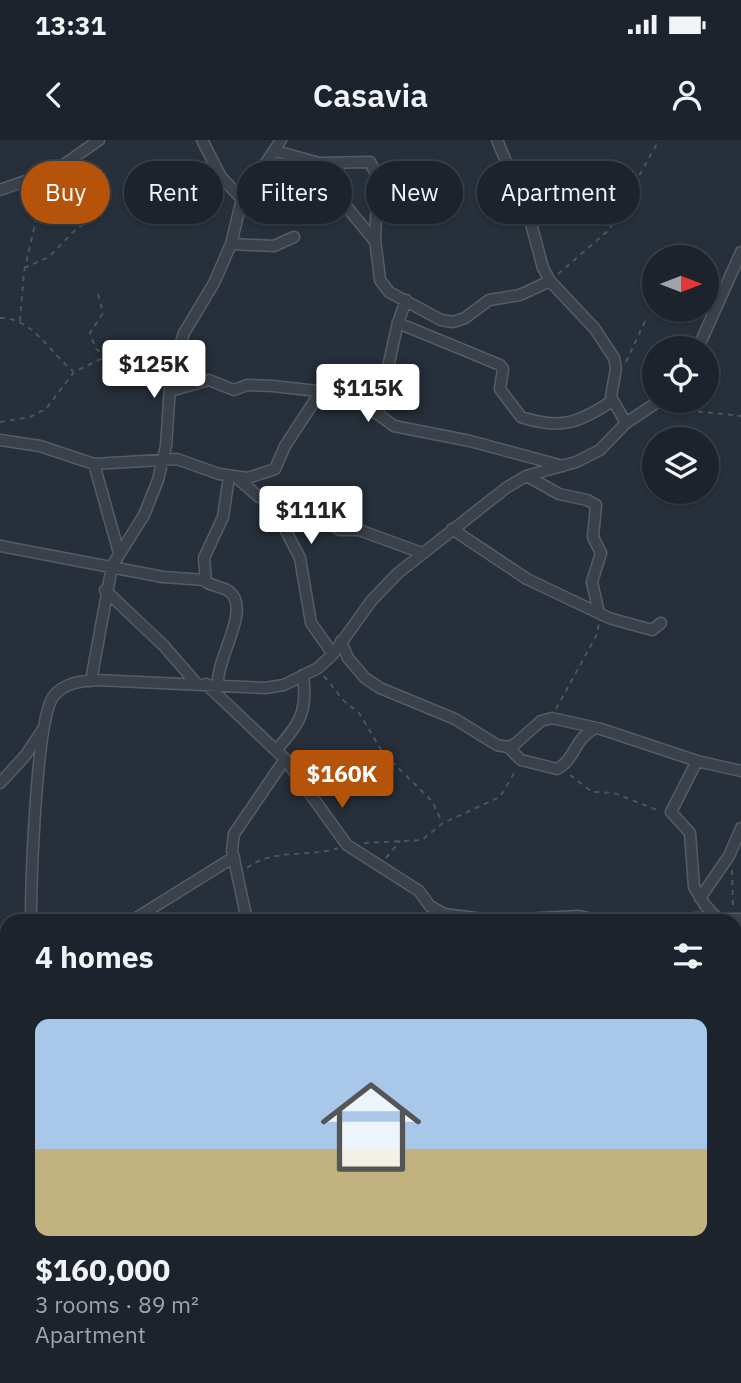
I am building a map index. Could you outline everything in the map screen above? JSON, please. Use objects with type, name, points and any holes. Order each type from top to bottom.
[{"type":"street","points":[[68,161],[99,140]]},
{"type":"street","points":[[202,140],[221,177],[237,194]]},
{"type":"street","points":[[269,161],[281,140]]},
{"type":"street","points":[[497,140],[520,193],[543,268],[550,281],[595,329],[610,351],[616,368],[610,392],[612,401],[626,423]]},
{"type":"street","points":[[276,151],[319,163],[370,162],[378,178],[374,240],[380,280],[389,292],[442,320],[453,322],[465,318],[489,300],[520,295],[550,281]]},
{"type":"street","points":[[0,190],[21,183]]},
{"type":"street","points":[[352,213],[374,240]]},
{"type":"street","points":[[91,681],[105,590],[112,566],[144,514],[163,458],[171,372],[184,333],[214,283],[231,244],[237,219]]},
{"type":"street","points":[[231,244],[274,246],[294,237]]},
{"type":"street","points":[[703,336],[741,252]]},
{"type":"street","points":[[378,413],[398,322],[406,300]]},
{"type":"street","points":[[398,322],[500,365],[503,369],[500,389],[521,416],[564,425],[590,416],[612,401]]},
{"type":"street","points":[[170,391],[209,380],[234,390],[263,385],[321,391],[378,413],[394,426],[470,441],[563,466]]},
{"type":"street","points":[[233,477],[259,476],[275,469],[285,446],[321,391]]},
{"type":"street","points":[[31,914],[34,821],[45,726],[54,695],[69,685],[91,681],[218,684],[265,688],[284,685],[303,676],[318,668],[333,653],[384,587],[452,529],[526,476],[563,466],[607,445],[626,423],[642,412]]},
{"type":"street","points":[[0,440],[40,446],[94,464],[163,458],[192,462],[233,477],[258,498],[278,505],[283,511],[286,531],[300,558],[311,623],[333,653]]},
{"type":"street","points":[[94,464],[119,553]]},
{"type":"street","points":[[526,476],[564,496],[587,500],[596,505],[593,537],[601,553],[592,582],[599,612]]},
{"type":"street","points":[[205,580],[204,558],[223,517],[233,477]]},
{"type":"street","points":[[283,511],[314,511],[340,530],[359,530],[422,553]]},
{"type":"street","points":[[452,529],[527,579],[599,612],[652,630],[661,623]]},
{"type":"street","points":[[0,546],[163,577],[205,580],[227,590],[234,596],[238,608],[219,664],[218,684]]},
{"type":"street","points":[[105,590],[202,684],[285,759],[347,845],[419,891],[430,906],[444,914]]},
{"type":"street","points":[[341,641],[356,668],[380,688],[437,710],[498,745],[508,747],[521,760],[557,769],[567,761],[580,737],[595,728]]},
{"type":"street","points":[[276,750],[289,736],[305,708],[303,676]]},
{"type":"street","points":[[508,747],[548,718],[595,728],[697,761],[738,767]]},
{"type":"street","points":[[0,783],[25,756],[45,726]]},
{"type":"street","points":[[246,914],[234,857],[234,834],[285,759]]},
{"type":"street","points":[[697,761],[671,812],[690,833],[692,876],[700,898],[713,914]]},
{"type":"street","points":[[700,898],[729,856],[741,828]]},
{"type":"street","points":[[143,914],[234,857]]},
{"type":"path","points":[[550,281],[609,229],[659,140]]},
{"type":"path","points":[[24,268],[50,257],[72,233],[104,208],[105,198],[81,153]]},
{"type":"path","points":[[20,321],[24,268],[34,224]]},
{"type":"path","points":[[98,294],[103,313],[89,332],[96,349],[107,356],[171,372]]},
{"type":"path","points":[[0,318],[20,321],[74,372]]},
{"type":"path","points":[[616,368],[628,361],[645,322]]},
{"type":"path","points":[[0,422],[30,417],[46,409],[74,372],[107,356]]},
{"type":"path","points":[[713,413],[741,416]]},
{"type":"path","points":[[548,718],[563,700],[596,636],[599,612]]},
{"type":"path","points":[[318,668],[344,701],[359,713],[383,753],[432,801],[443,823]]},
{"type":"path","points":[[238,878],[248,867],[269,857],[316,854],[347,845],[422,840],[443,823],[500,797],[521,760]]},
{"type":"path","points":[[557,769],[575,777],[592,792],[614,793],[649,807],[671,812]]},
{"type":"path","points":[[378,866],[400,841]]},
{"type":"path","points":[[729,856],[736,914]]}]
